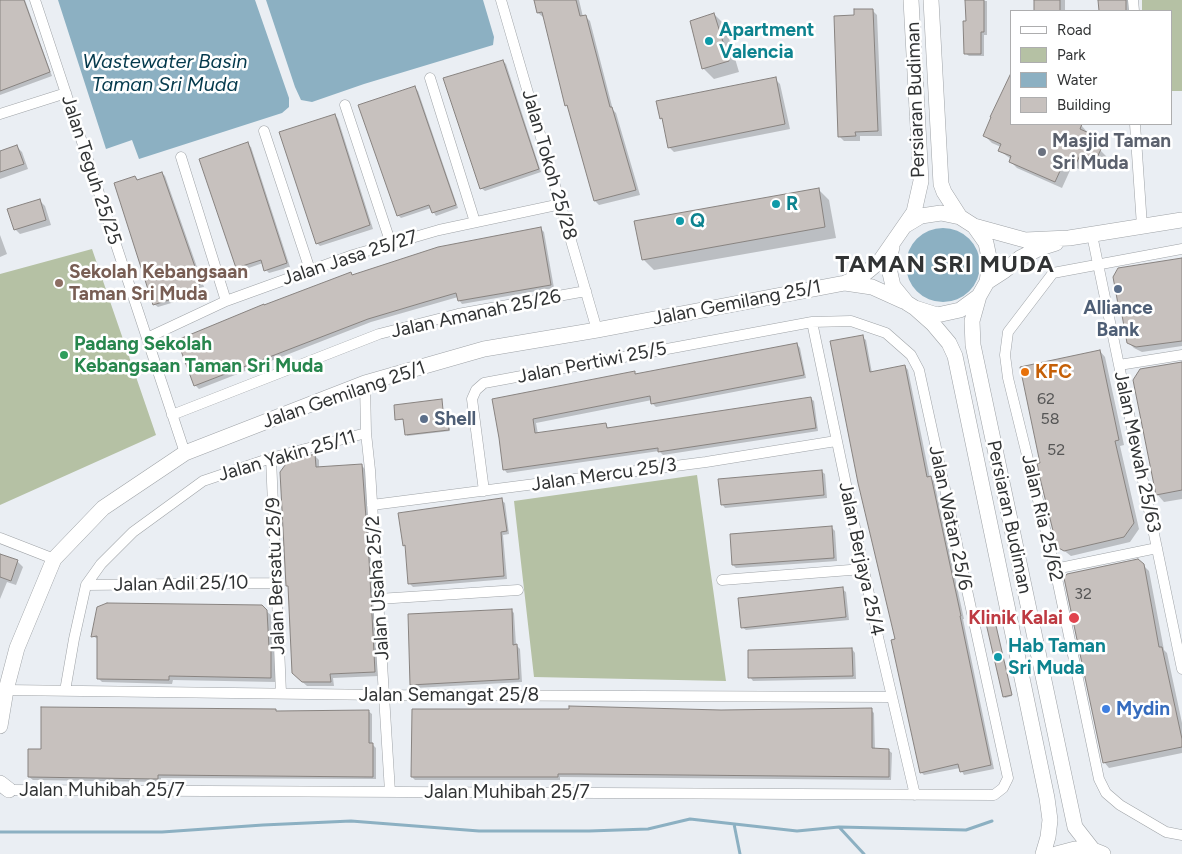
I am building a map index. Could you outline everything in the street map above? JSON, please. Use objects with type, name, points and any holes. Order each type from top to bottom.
[{"type":"main road","name":"Persiaran Budiman","points":[[905,226],[914,212],[921,181],[912,0]]},
{"type":"main road","name":"Persiaran Budiman","points":[[931,0],[941,184],[960,217]]},
{"type":"main road","points":[[974,226],[986,243],[990,262],[987,282],[979,296],[960,310],[945,313],[937,314],[911,306],[893,286],[888,264],[893,243],[905,226],[921,216],[940,213],[960,217],[974,226],[1025,240],[1069,238],[1182,220]]},
{"type":"main road","points":[[987,282],[1020,258],[1040,248],[1069,238]]},
{"type":"main road","name":"Jalan Gemilang 25/1","points":[[0,726],[6,690],[17,648],[54,559],[103,508],[185,453],[365,384],[484,349],[598,330],[845,282],[862,276],[880,261],[893,243]]},
{"type":"main road","name":"Jalan Gemilang 25/1","points":[[845,282],[872,287],[911,306]]},
{"type":"main road","name":"Persiaran Budiman","points":[[979,296],[972,321],[975,355],[1075,827],[1098,852]]},
{"type":"main road","name":"Persiaran Budiman","points":[[911,306],[933,324],[950,342],[955,356],[1047,798],[1050,820],[1044,854]]},
{"type":"main road","points":[[1056,854],[1075,849],[1098,852]]},
{"type":"street","name":"Jalan Teguh 25/25","points":[[35,0],[185,453]]},
{"type":"street","name":"Jalan Tokoh 25/28","points":[[501,0],[598,330]]},
{"type":"street","points":[[430,78],[475,222]]},
{"type":"street","points":[[0,114],[66,93]]},
{"type":"street","points":[[345,105],[392,244]]},
{"type":"street","points":[[1135,125],[1142,226]]},
{"type":"street","points":[[264,131],[310,270]]},
{"type":"street","points":[[181,157],[226,301]]},
{"type":"street","name":"Jalan Jasa 25/27","points":[[147,338],[226,301],[353,255],[439,230],[561,204]]},
{"type":"street","name":"Jalan Mewah 25/63","points":[[1092,234],[1182,669]]},
{"type":"street","name":"Jalan Ria 25/62","points":[[1182,248],[1053,273],[1008,332],[1005,355],[1008,378],[1055,568],[1099,779],[1106,793],[1120,805],[1153,826],[1166,832],[1182,835]]},
{"type":"street","name":"Jalan Amanah 25/26","points":[[172,415],[379,334],[458,314],[586,291]]},
{"type":"street","name":"Jalan Watan 25/6","points":[[812,322],[852,321],[886,333],[911,355],[918,370],[1008,778],[1003,788]]},
{"type":"street","name":"Jalan Berjaya 25/4","points":[[812,322],[863,569],[915,795]]},
{"type":"street","name":"Jalan Pertiwi 25/5","points":[[484,492],[472,399],[476,390],[484,384],[812,322]]},
{"type":"street","points":[[1119,365],[1182,355]]},
{"type":"street","name":"Jalan Usaha 25/2","points":[[365,384],[366,433],[390,792]]},
{"type":"street","name":"Jalan Yakin 25/11","points":[[65,691],[86,585],[101,564],[133,532],[203,481],[271,458],[366,433]]},
{"type":"street","name":"Jalan Mercu 25/3","points":[[372,505],[706,462],[836,440]]},
{"type":"street","name":"Jalan Bersatu 25/9","points":[[271,458],[281,693]]},
{"type":"street","points":[[0,538],[54,559]]},
{"type":"street","points":[[1055,568],[1157,548]]},
{"type":"street","points":[[722,580],[863,569]]},
{"type":"street","name":"Jalan Adil 25/10","points":[[86,585],[276,583]]},
{"type":"street","points":[[378,599],[518,590]]},
{"type":"street","name":"Jalan Semangat 25/8","points":[[6,690],[384,695],[891,697]]},
{"type":"street","name":"Jalan Muhibah 25/7","points":[[4,786],[390,792],[915,795],[994,795],[1003,788]]},
{"type":"green space","points":[[1142,0],[1182,0],[1182,91],[1172,91],[1172,10],[1142,10]]},
{"type":"green space","name":"Padang Sekolah Kebangsaan Taman Sri Muda","points":[[92,249],[156,435],[0,505],[0,274]]},
{"type":"green space","points":[[697,475],[726,681],[534,677],[514,501]]},
{"type":"water","name":"Wastewater Basin Taman Sri Muda","points":[[58,0],[255,0],[289,98],[289,107],[282,113],[139,159],[132,140],[106,149]]},
{"type":"water","name":"Wastewater Basin Taman Sri Muda","points":[[266,0],[483,0],[494,37],[493,45],[364,84],[312,102],[301,100]]},
{"type":"water","points":[[943,228],[964,234],[974,244],[980,265],[974,286],[964,296],[943,302],[922,296],[912,286],[906,265],[912,244],[922,234]]},
{"type":"building","points":[[0,0],[24,0],[50,72],[0,91]]},
{"type":"building","points":[[534,0],[576,0],[580,16],[586,15],[610,107],[612,107],[636,190],[594,201],[567,105],[565,106],[542,12],[537,13]]},
{"type":"building","points":[[965,0],[984,0],[984,32],[981,32],[981,54],[964,54],[963,21],[966,21]]},
{"type":"building","points":[[1034,0],[1060,0],[1060,10],[1034,10]]},
{"type":"building","points":[[1098,0],[1126,0],[1126,10],[1099,10]]},
{"type":"building","points":[[854,9],[873,9],[878,131],[855,132],[856,136],[838,137],[834,16],[854,15]]},
{"type":"building","name":"Apartment Valencia","points":[[714,13],[729,61],[702,69],[690,21]]},
{"type":"building","points":[[503,60],[539,169],[480,189],[443,78]]},
{"type":"building","name":"Masjid Taman Sri Muda","points":[[1010,75],[1010,125],[1082,125],[1080,129],[1089,133],[1084,142],[1101,149],[1095,162],[1080,155],[1076,164],[1065,160],[1055,182],[1009,162],[1011,156],[998,151],[1001,144],[983,136]]},
{"type":"building","points":[[776,77],[785,124],[668,148],[662,118],[660,119],[656,101]]},
{"type":"building","points":[[415,86],[456,205],[432,213],[429,205],[397,216],[358,105]]},
{"type":"building","points":[[335,114],[370,225],[316,244],[279,132]]},
{"type":"building","points":[[248,142],[287,263],[264,271],[261,260],[236,268],[199,159]]},
{"type":"building","points":[[17,145],[24,164],[0,172],[0,151]]},
{"type":"building","points":[[162,172],[201,284],[174,294],[175,298],[153,305],[114,183],[135,176],[137,180]]},
{"type":"building","points":[[819,188],[825,227],[642,260],[634,221]]},
{"type":"building","points":[[40,199],[46,220],[14,230],[7,209]]},
{"type":"building","points":[[541,227],[551,285],[458,301],[456,293],[368,319],[194,386],[177,340],[264,304],[351,272],[352,275],[438,247]]},
{"type":"building","points":[[1182,258],[1182,341],[1136,347],[1127,343],[1113,277],[1118,268]]},
{"type":"building","points":[[863,335],[870,372],[905,365],[927,477],[931,476],[991,765],[960,772],[958,764],[920,773],[891,640],[895,639],[858,483],[830,341]]},
{"type":"building","points":[[797,343],[804,375],[651,404],[650,396],[533,419],[535,433],[606,423],[607,428],[811,397],[816,428],[658,452],[658,448],[503,470],[492,399],[635,371],[635,374]]},
{"type":"building","points":[[1100,350],[1119,440],[1115,441],[1134,523],[1124,537],[1064,551],[1057,547],[1040,478],[1037,463],[1040,463],[1020,367]]},
{"type":"building","points":[[1182,362],[1182,490],[1156,495],[1133,380],[1140,369]]},
{"type":"building","points":[[442,399],[444,421],[448,421],[449,430],[405,435],[403,419],[395,420],[394,405]]},
{"type":"building","points":[[315,454],[316,467],[362,464],[369,559],[375,672],[330,674],[331,682],[302,682],[292,673],[280,472],[288,461]]},
{"type":"building","points":[[822,470],[824,495],[721,505],[718,479]]},
{"type":"building","points":[[502,498],[507,531],[501,532],[504,576],[408,584],[405,545],[403,546],[398,513]]},
{"type":"building","points":[[832,526],[834,558],[732,565],[730,534]]},
{"type":"building","points":[[0,554],[18,560],[11,581],[0,577]]},
{"type":"building","points":[[1138,559],[1144,564],[1159,647],[1162,647],[1182,739],[1182,747],[1103,763],[1064,578],[1067,574]]},
{"type":"building","points":[[843,587],[846,617],[741,628],[738,598]]},
{"type":"building","points":[[107,603],[262,605],[267,610],[269,648],[271,648],[271,678],[169,676],[169,680],[97,679],[97,636],[91,637],[97,607]]},
{"type":"building","points":[[512,609],[513,645],[517,644],[519,679],[410,685],[408,614]]},
{"type":"building","name":"Hab Taman Sri Muda","points":[[994,617],[1012,695],[1003,697],[985,619]]},
{"type":"building","points":[[852,648],[853,676],[748,678],[748,650]]},
{"type":"building","points":[[569,706],[721,710],[872,708],[872,748],[889,749],[889,777],[558,774],[558,777],[411,777],[412,709],[569,709]]},
{"type":"building","points":[[41,707],[276,709],[276,711],[369,710],[369,743],[373,743],[373,777],[158,775],[158,779],[28,777],[28,749],[41,749]]},
{"type":"waterway","points":[[0,832],[162,832],[351,821],[479,831],[589,831],[648,829],[690,819],[797,831],[839,827],[966,830],[992,821]]},
{"type":"waterway","points":[[734,824],[740,854]]},
{"type":"waterway","points":[[839,827],[864,854]]},
{"type":"place","name":"Apartment Valencia","points":[[709,41]]},
{"type":"place","name":"Masjid Taman Sri Muda","points":[[1042,152]]},
{"type":"place","name":"R","points":[[776,204]]},
{"type":"place","name":"Q","points":[[680,221]]},
{"type":"place","name":"Sekolah Kebangsaan Taman Sri Muda","points":[[59,283]]},
{"type":"place","name":"Alliance Bank","points":[[1118,289]]},
{"type":"place","name":"Padang Sekolah Kebangsaan Taman Sri Muda","points":[[64,355]]},
{"type":"place","name":"KFC","points":[[1025,372]]},
{"type":"place","name":"Shell","points":[[424,419]]},
{"type":"place","name":"Klinik Kalai","points":[[1074,618]]},
{"type":"place","name":"Hab Taman Sri Muda","points":[[998,657]]},
{"type":"place","name":"Mydin","points":[[1106,709]]},
{"type":"district","name":"TAMAN SRI MUDA","points":[[945,265]]}]
